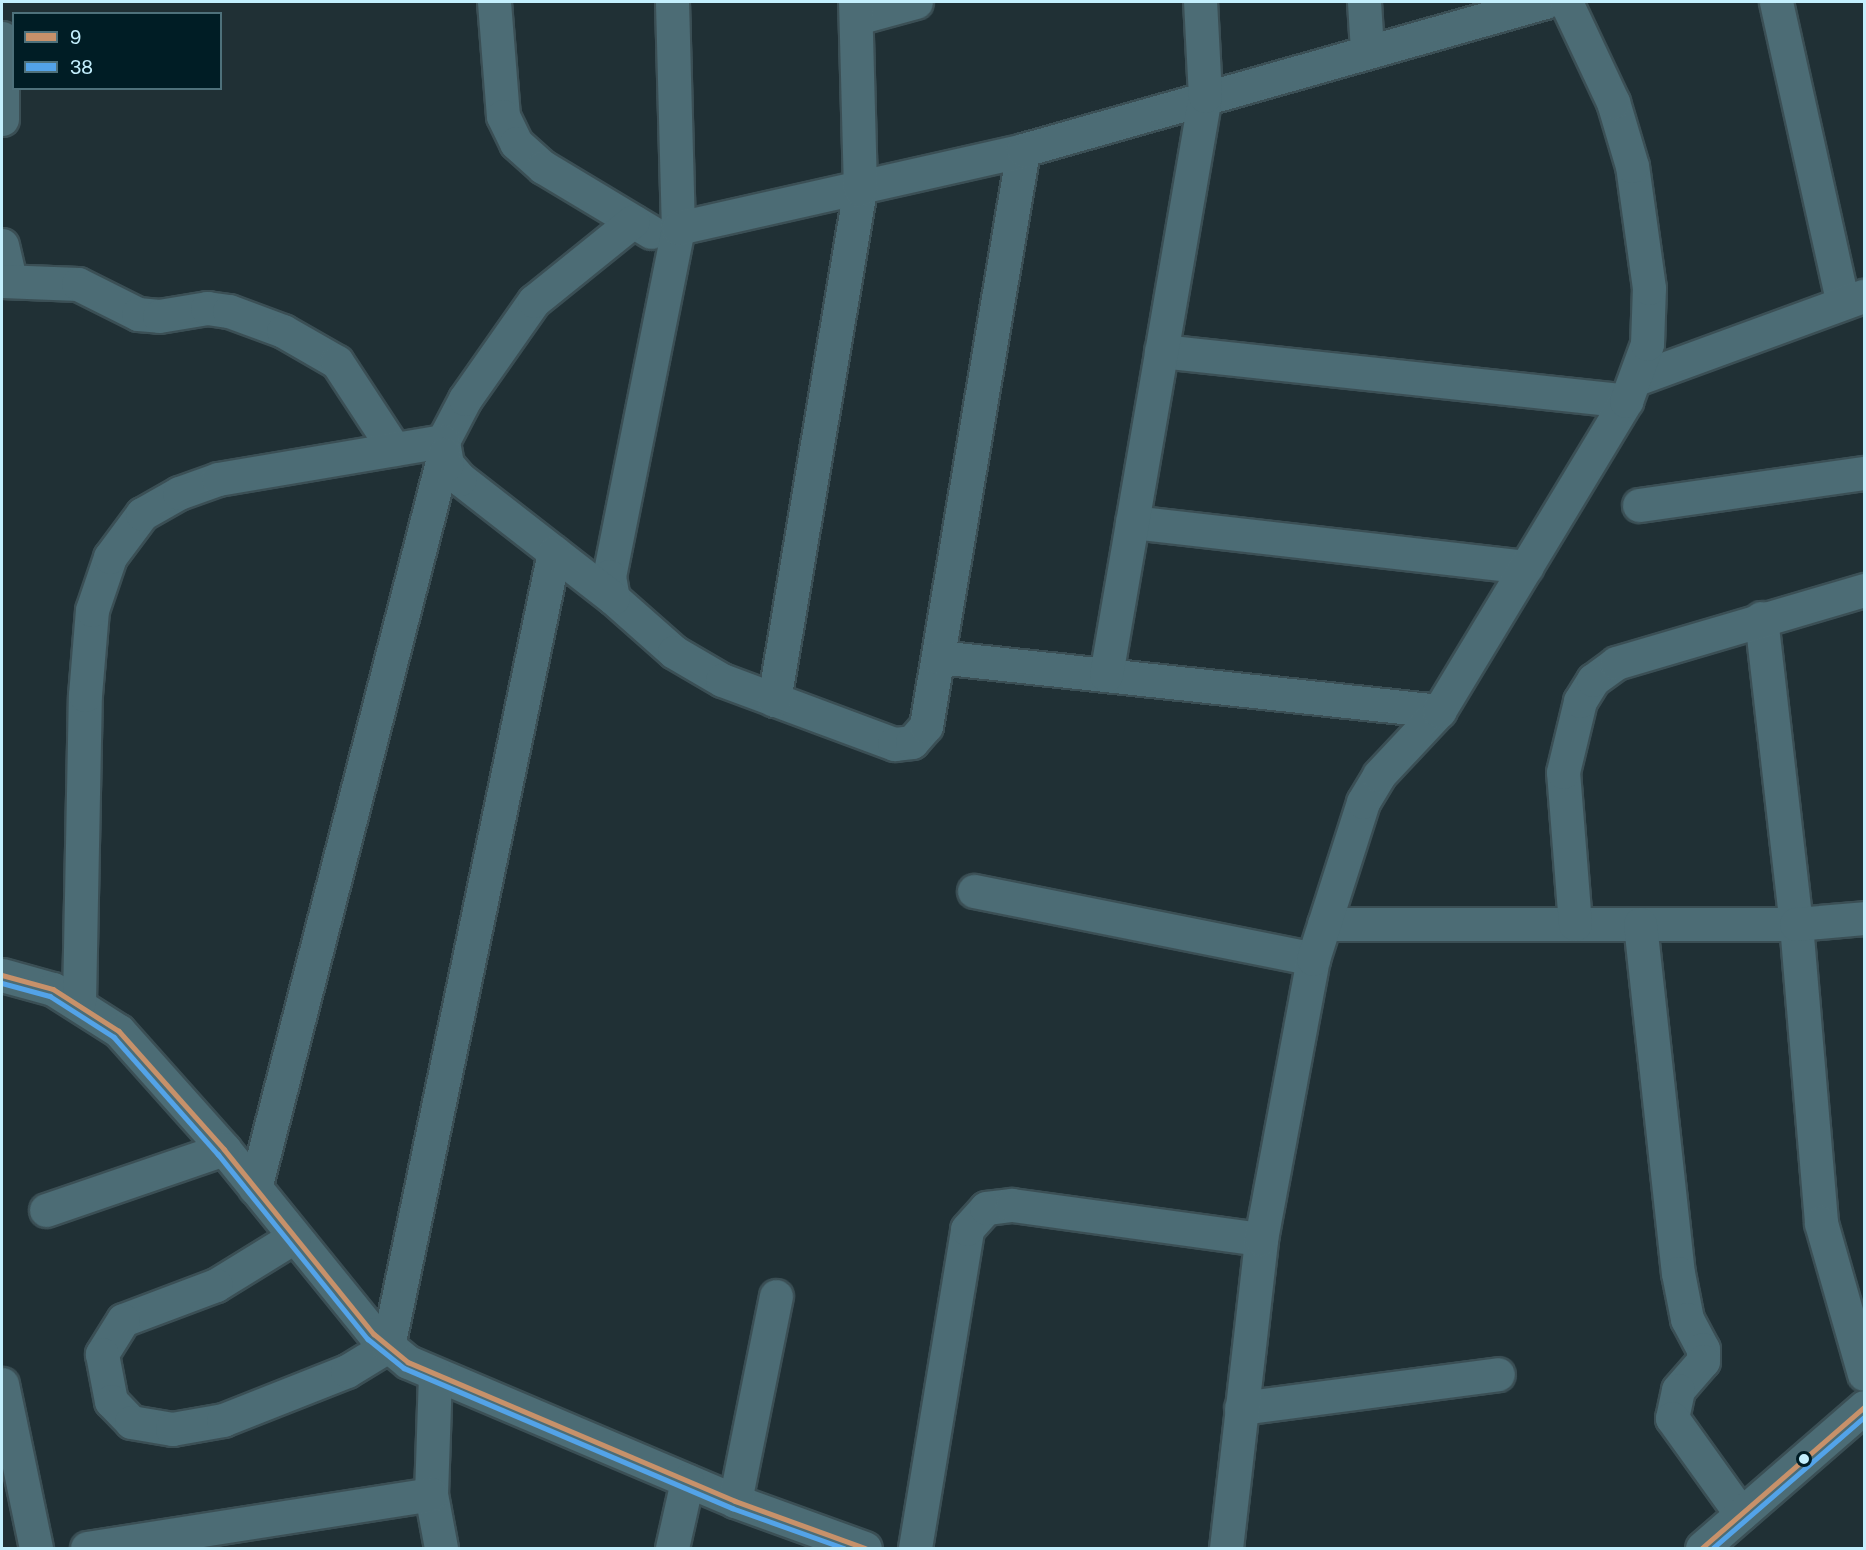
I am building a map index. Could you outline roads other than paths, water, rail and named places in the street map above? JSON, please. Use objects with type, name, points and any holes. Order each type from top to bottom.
[{"type":"street","points":[[494,2],[503,116],[516,143],[543,167],[633,221],[676,238],[860,189],[1023,150],[1367,50],[1545,2]]},
{"type":"street","points":[[613,598],[609,576],[676,238],[672,2]]},
{"type":"street","points":[[774,700],[860,189],[856,10],[916,2]]},
{"type":"street","points":[[1106,675],[1205,96],[1200,2]]},
{"type":"street","points":[[1364,2],[1367,50]]},
{"type":"street","points":[[1226,1548],[1261,1239],[1313,959],[1363,802],[1379,775],[1439,711],[1631,390],[1647,344],[1649,288],[1641,211],[1613,102],[1566,2]]},
{"type":"street","points":[[1161,351],[1631,390],[1854,299],[1776,2]]},
{"type":"street","points":[[2,38],[2,119]]},
{"type":"street","points":[[444,447],[460,479],[613,598],[674,652],[722,680],[903,745],[921,735],[926,726],[1023,150]]},
{"type":"street","points":[[255,1188],[444,447],[465,399],[534,301],[633,221]]},
{"type":"street","points":[[2,245],[6,281],[78,284],[138,314],[159,316],[207,308],[229,311],[282,331],[337,362],[394,450]]},
{"type":"street","points":[[79,1002],[86,685],[92,610],[110,557],[142,514],[178,493],[218,479],[394,450],[444,447]]},
{"type":"street","points":[[1639,505],[1864,473]]},
{"type":"street","points":[[1132,522],[1526,567]]},
{"type":"street","points":[[294,1237],[216,1285],[123,1320],[102,1354],[111,1401],[131,1422],[172,1430],[224,1420],[347,1371],[388,1346],[555,552]]},
{"type":"street","points":[[1575,924],[1563,772],[1580,701],[1593,680],[1616,663],[1761,618],[1864,590]]},
{"type":"street","points":[[1761,618],[1796,924],[1821,1223],[1864,1374]]},
{"type":"street","points":[[938,657],[1439,711]]},
{"type":"street","points":[[974,891],[1313,959]]},
{"type":"street","points":[[1324,924],[1796,924],[1864,918]]},
{"type":"street","points":[[1640,924],[1678,1273],[1687,1319],[1703,1348],[1703,1361],[1678,1390],[1672,1418],[1741,1514]]},
{"type":"street","points":[[2,975],[79,1002],[137,1048],[388,1346],[435,1374],[687,1481],[735,1501],[865,1548]]},
{"type":"street","points":[[46,1210],[224,1149]]},
{"type":"street","points":[[915,1548],[967,1229],[986,1208],[1012,1205],[1261,1239]]},
{"type":"street","points":[[735,1501],[776,1296]]},
{"type":"street","points":[[435,1374],[431,1494],[441,1548]]},
{"type":"street","points":[[1241,1408],[1498,1374]]},
{"type":"street","points":[[2,1384],[36,1548]]},
{"type":"street","points":[[1714,1545],[1741,1514],[1864,1407]]},
{"type":"street","points":[[672,1548],[687,1481]]},
{"type":"street","points":[[87,1548],[431,1494]]}]
